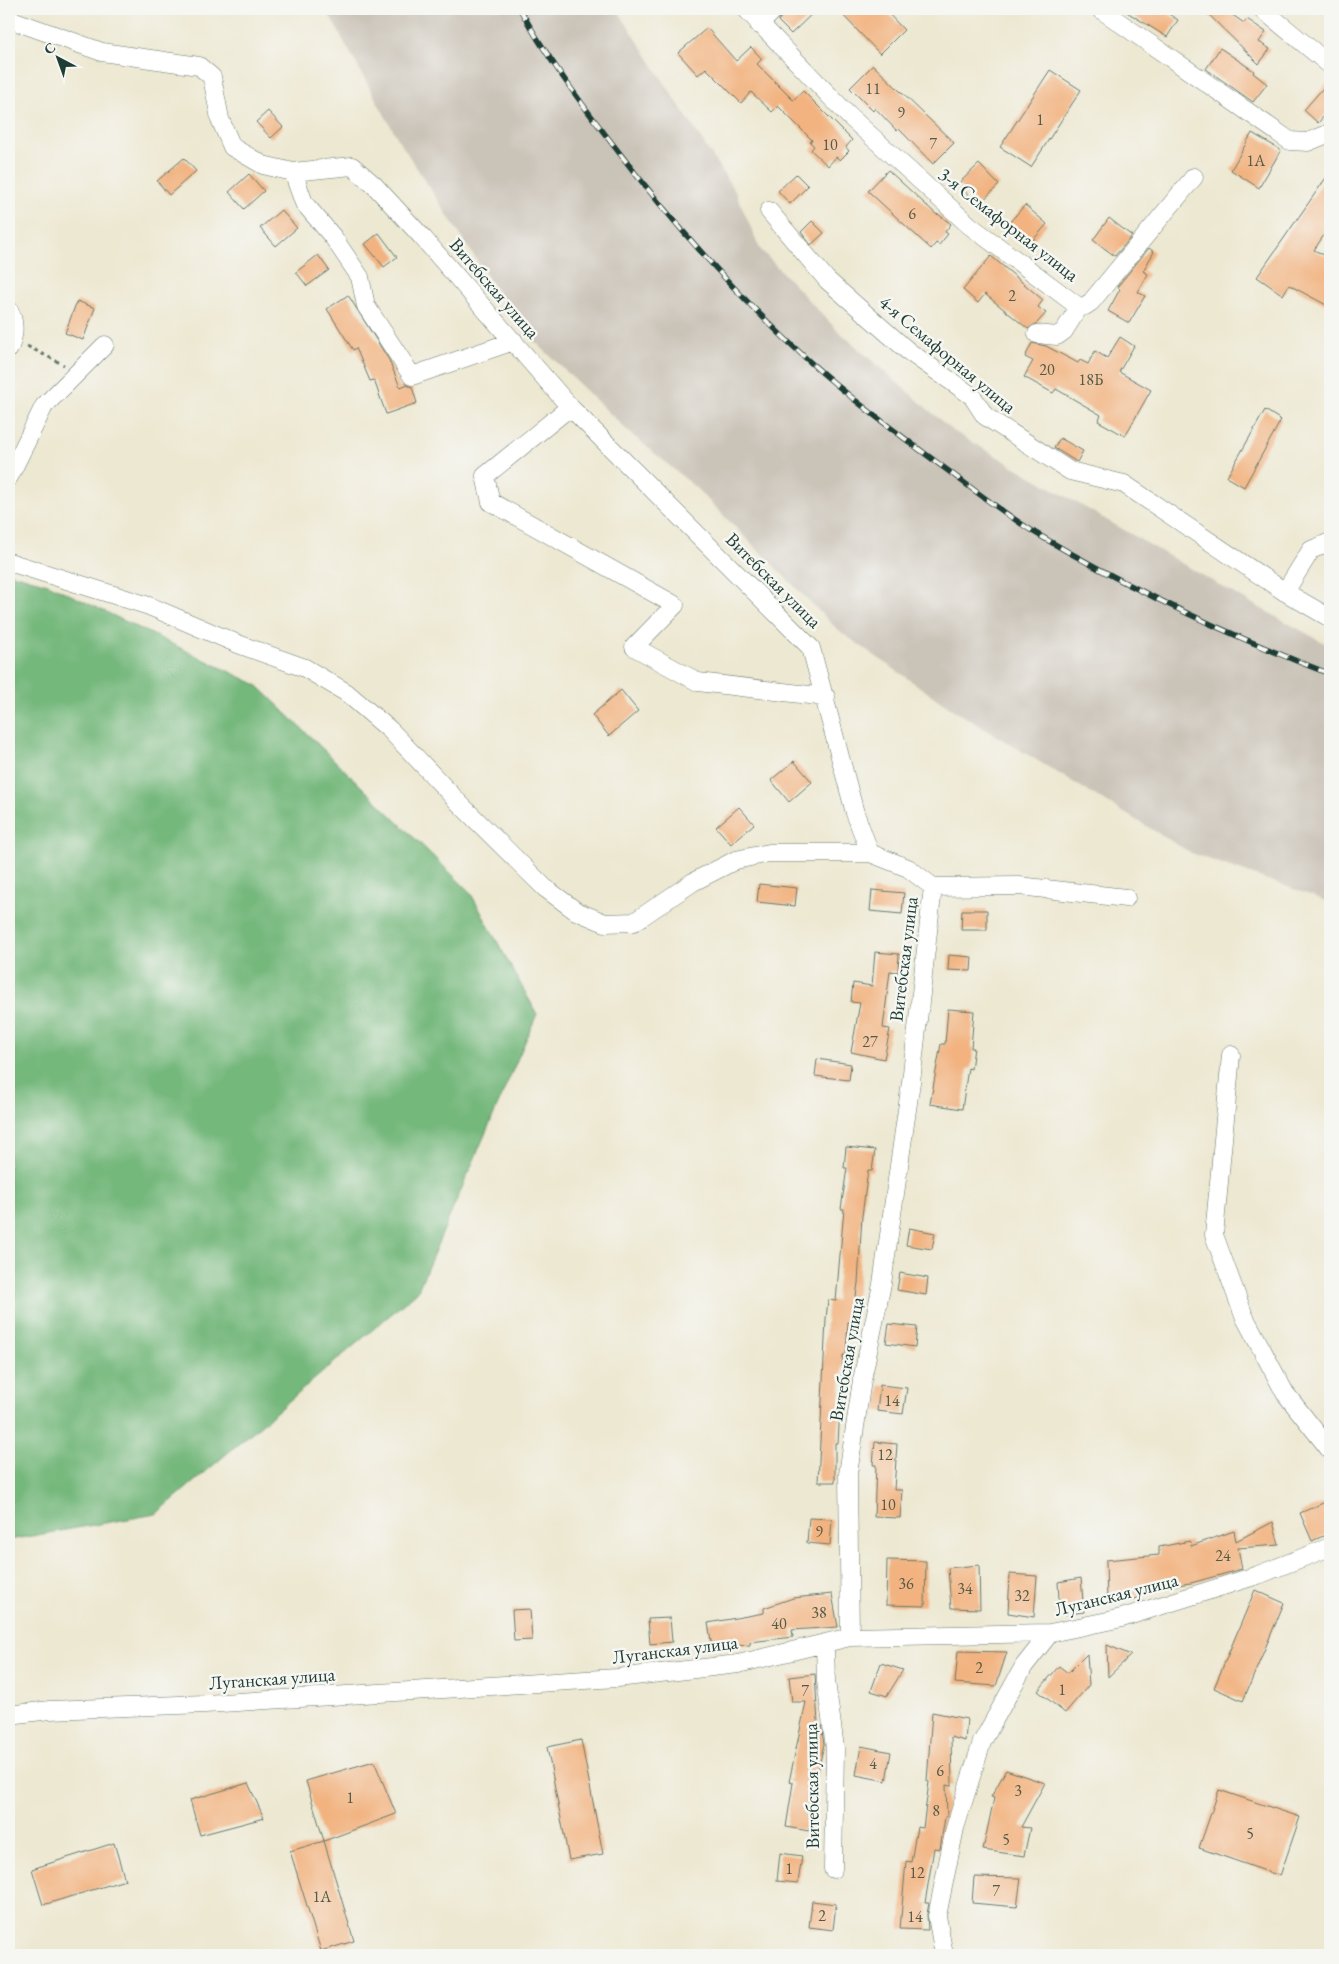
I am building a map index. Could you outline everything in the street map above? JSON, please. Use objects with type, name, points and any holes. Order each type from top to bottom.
[{"type":"street","name":"3-я Семафорная улица","points":[[746,9],[848,116],[969,225],[1079,307],[1091,302],[1194,177]]},
{"type":"street","points":[[760,25],[775,9]]},
{"type":"street","points":[[1100,9],[1290,141],[1308,142],[1330,133]]},
{"type":"street","points":[[1262,9],[1330,65]]},
{"type":"street","name":"Витебская улица","points":[[13,21],[102,52],[199,66],[212,77],[220,119],[232,147],[262,165],[293,172],[352,166],[380,191],[514,341],[570,407],[811,648],[826,698],[855,812],[870,852],[908,868],[933,887],[911,1082],[886,1256],[862,1380],[848,1474],[850,1637]]},
{"type":"street","points":[[293,172],[304,203],[333,236],[360,277],[366,306],[412,376],[514,341]]},
{"type":"street","name":"4-я Семафорная улица","points":[[769,211],[827,280],[908,351],[972,396],[985,416],[1070,471],[1124,484],[1285,592],[1330,618]]},
{"type":"street","points":[[1037,334],[1057,336],[1064,331],[1079,307]]},
{"type":"street","points":[[9,310],[14,320],[11,344]]},
{"type":"street","points":[[9,477],[44,406],[105,345]]},
{"type":"street","points":[[570,407],[485,476],[491,502],[675,605],[634,647],[698,682],[826,698]]},
{"type":"street","points":[[1285,592],[1311,550],[1330,542]]},
{"type":"street","points":[[9,562],[148,606],[238,644],[305,668],[347,694],[390,730],[461,805],[546,888],[576,911],[605,924],[634,922],[693,882],[736,860],[769,853],[870,852]]},
{"type":"street","points":[[933,887],[1019,886],[1126,898]]},
{"type":"street","points":[[1231,1055],[1214,1235],[1244,1316],[1285,1393],[1330,1450]]},
{"type":"street","name":"Луганская улица","points":[[9,1715],[50,1710],[205,1704],[617,1678],[738,1664],[850,1637],[1050,1632],[1122,1618],[1258,1575],[1330,1547]]},
{"type":"street","points":[[944,1955],[937,1916],[956,1828],[982,1742],[1024,1666],[1050,1632]]},
{"type":"street","name":"Витебская улица","points":[[825,1643],[826,1681],[835,1748],[833,1869]]},
{"type":"path","points":[[11,344],[78,372]]},
{"type":"shaded area","points":[[326,9],[617,9],[736,193],[760,249],[836,329],[953,431],[1231,592],[1330,646],[1330,902],[1191,853],[950,708],[838,630],[695,487],[630,433],[520,327],[398,139]]},
{"type":"green space","points":[[9,573],[48,584],[257,685],[470,892],[537,1014],[417,1292],[156,1514],[9,1540]]},
{"type":"building","points":[[787,9],[817,9],[791,34],[778,21]]},
{"type":"building","points":[[837,9],[884,9],[904,30],[880,54]]},
{"type":"building","points":[[1122,9],[1161,9],[1178,20],[1167,37]]},
{"type":"building","points":[[1203,9],[1224,9],[1244,23],[1247,19],[1266,32],[1259,42],[1270,49],[1259,64]]},
{"type":"building","points":[[707,28],[736,61],[751,47],[762,59],[757,64],[793,100],[803,91],[852,140],[846,147],[849,151],[840,160],[836,157],[828,166],[811,150],[814,146],[810,142],[812,140],[778,106],[772,112],[751,92],[741,103],[706,68],[698,75],[678,53]]},
{"type":"building","points":[[1220,48],[1254,71],[1253,73],[1267,84],[1253,102],[1206,69]]},
{"type":"building","points":[[873,65],[954,143],[933,164],[899,129],[897,131],[875,108],[873,111],[850,88]]},
{"type":"building","points":[[1050,70],[1081,90],[1031,167],[1000,147]]},
{"type":"building","points":[[1330,80],[1330,109],[1318,123],[1304,110]]},
{"type":"building","points":[[268,111],[283,127],[271,138],[256,122]]},
{"type":"building","points":[[1252,133],[1281,150],[1259,188],[1231,170]]},
{"type":"building","points":[[184,158],[196,171],[169,195],[157,181]]},
{"type":"building","points":[[979,164],[999,185],[978,205],[958,184]]},
{"type":"building","points":[[888,170],[937,215],[951,224],[945,232],[948,234],[939,245],[936,243],[931,249],[868,191]]},
{"type":"building","points":[[1330,172],[1330,226],[1314,250],[1330,258],[1330,307],[1289,285],[1283,295],[1257,277]]},
{"type":"building","points":[[249,174],[264,191],[244,209],[229,192]]},
{"type":"building","points":[[796,174],[808,186],[790,204],[778,191]]},
{"type":"building","points":[[1025,205],[1047,224],[1028,246],[1006,226]]},
{"type":"building","points":[[281,210],[297,228],[276,246],[260,228]]},
{"type":"building","points":[[1109,218],[1132,236],[1115,256],[1093,240]]},
{"type":"building","points":[[812,221],[824,233],[811,245],[801,232]]},
{"type":"building","points":[[379,233],[397,257],[384,267],[365,244]]},
{"type":"building","points":[[1149,248],[1154,252],[1143,271],[1148,274],[1138,292],[1145,296],[1129,323],[1108,311],[1120,289],[1117,287]]},
{"type":"building","points":[[318,255],[329,270],[307,286],[296,272]]},
{"type":"building","points":[[991,256],[1043,300],[1038,307],[1046,313],[1028,329],[985,294],[978,303],[963,290]]},
{"type":"building","points":[[348,295],[389,360],[400,387],[406,385],[412,387],[417,403],[386,414],[374,380],[370,381],[356,348],[353,350],[327,309]]},
{"type":"building","points":[[77,301],[95,308],[83,340],[65,333]]},
{"type":"building","points":[[1120,337],[1134,346],[1119,372],[1151,390],[1125,436],[1098,421],[1101,415],[1056,389],[1053,393],[1024,377],[1033,361],[1025,357],[1032,343],[1046,346],[1078,363],[1080,360],[1088,364],[1095,351],[1107,358]]},
{"type":"building","points":[[1265,410],[1281,420],[1244,487],[1227,477]]},
{"type":"building","points":[[1060,438],[1083,451],[1077,462],[1054,448]]},
{"type":"building","points":[[621,690],[638,711],[609,736],[592,715]]},
{"type":"building","points":[[794,761],[812,782],[789,802],[771,780]]},
{"type":"building","points":[[739,807],[754,824],[731,844],[716,827]]},
{"type":"building","points":[[759,884],[797,888],[795,906],[757,902]]},
{"type":"building","points":[[872,890],[904,893],[902,914],[870,911]]},
{"type":"building","points":[[962,910],[987,910],[987,930],[961,930]]},
{"type":"building","points":[[875,952],[899,954],[898,972],[890,971],[883,1028],[890,1029],[884,1059],[851,1052],[860,1003],[851,1002],[853,983],[872,986]]},
{"type":"building","points":[[949,955],[972,957],[971,971],[948,970]]},
{"type":"building","points":[[948,1009],[974,1011],[971,1048],[974,1048],[971,1069],[968,1068],[962,1109],[930,1104],[941,1044],[945,1044]]},
{"type":"building","points":[[817,1059],[851,1064],[849,1080],[815,1076]]},
{"type":"building","points":[[846,1147],[875,1150],[872,1171],[868,1170],[862,1216],[858,1283],[852,1322],[848,1322],[846,1355],[843,1355],[838,1443],[835,1443],[835,1482],[818,1482],[826,1319],[828,1300],[836,1301],[844,1209],[841,1209],[847,1168],[844,1168]]},
{"type":"building","points":[[909,1228],[935,1233],[932,1249],[906,1245]]},
{"type":"building","points":[[900,1273],[928,1278],[926,1295],[897,1290]]},
{"type":"building","points":[[889,1324],[917,1327],[915,1347],[886,1343]]},
{"type":"building","points":[[880,1385],[907,1388],[903,1414],[877,1411]]},
{"type":"building","points":[[875,1442],[897,1444],[894,1490],[902,1490],[900,1518],[874,1517],[876,1465],[873,1465]]},
{"type":"building","points":[[1330,1500],[1330,1533],[1312,1541],[1300,1513]]},
{"type":"building","points":[[809,1518],[832,1519],[830,1545],[807,1543]]},
{"type":"building","points":[[1273,1522],[1279,1545],[1238,1548],[1242,1569],[1191,1583],[1140,1590],[1141,1598],[1107,1602],[1106,1560],[1159,1555],[1159,1547],[1190,1541],[1191,1546],[1234,1531],[1236,1541]]},
{"type":"building","points":[[887,1560],[926,1561],[925,1606],[886,1605]]},
{"type":"building","points":[[979,1565],[980,1609],[951,1608],[948,1568]]},
{"type":"building","points":[[1010,1574],[1037,1576],[1034,1617],[1008,1613]]},
{"type":"building","points":[[1081,1578],[1084,1612],[1060,1615],[1058,1582]]},
{"type":"building","points":[[1255,1590],[1284,1603],[1243,1701],[1214,1688]]},
{"type":"building","points":[[832,1594],[838,1627],[792,1630],[793,1637],[750,1642],[750,1645],[712,1647],[708,1623],[764,1613],[764,1608],[793,1598]]},
{"type":"building","points":[[530,1609],[532,1640],[514,1641],[512,1610]]},
{"type":"building","points":[[670,1618],[672,1642],[650,1644],[648,1619]]},
{"type":"building","points":[[1107,1645],[1131,1655],[1108,1677]]},
{"type":"building","points":[[958,1651],[1007,1652],[996,1686],[955,1683]]},
{"type":"building","points":[[1087,1654],[1089,1685],[1065,1713],[1038,1691],[1059,1666],[1068,1673]]},
{"type":"building","points":[[881,1663],[903,1670],[887,1696],[871,1691]]},
{"type":"building","points":[[815,1674],[818,1724],[821,1725],[824,1744],[811,1803],[814,1804],[809,1831],[786,1827],[793,1783],[789,1782],[806,1702],[792,1702],[789,1677]]},
{"type":"building","points":[[932,1712],[967,1719],[965,1741],[951,1737],[952,1786],[946,1785],[947,1817],[945,1817],[940,1849],[934,1848],[925,1903],[929,1903],[927,1914],[928,1930],[900,1929],[906,1861],[911,1862],[917,1827],[923,1828],[929,1782],[927,1781]]},
{"type":"building","points":[[581,1740],[603,1854],[569,1860],[547,1747]]},
{"type":"building","points":[[861,1746],[891,1752],[886,1781],[856,1775]]},
{"type":"building","points":[[374,1761],[396,1814],[324,1841],[306,1781]]},
{"type":"building","points":[[1006,1770],[1045,1783],[1021,1827],[1030,1828],[1024,1856],[983,1850],[994,1798],[991,1797]]},
{"type":"building","points":[[248,1783],[264,1818],[200,1835],[190,1800]]},
{"type":"building","points":[[1219,1790],[1300,1817],[1280,1876],[1199,1848]]},
{"type":"building","points":[[324,1841],[354,1941],[321,1951],[290,1851]]},
{"type":"building","points":[[114,1843],[125,1880],[43,1905],[32,1869]]},
{"type":"building","points":[[780,1853],[802,1856],[798,1883],[777,1881]]},
{"type":"building","points":[[974,1877],[1021,1878],[1017,1907],[972,1903]]},
{"type":"building","points":[[812,1901],[836,1904],[833,1930],[809,1927]]},
{"type":"railway","points":[[520,9],[541,44],[599,126],[680,228],[756,310],[841,389],[891,429],[993,504],[1044,538],[1114,577],[1184,612],[1220,629],[1330,674]]}]
